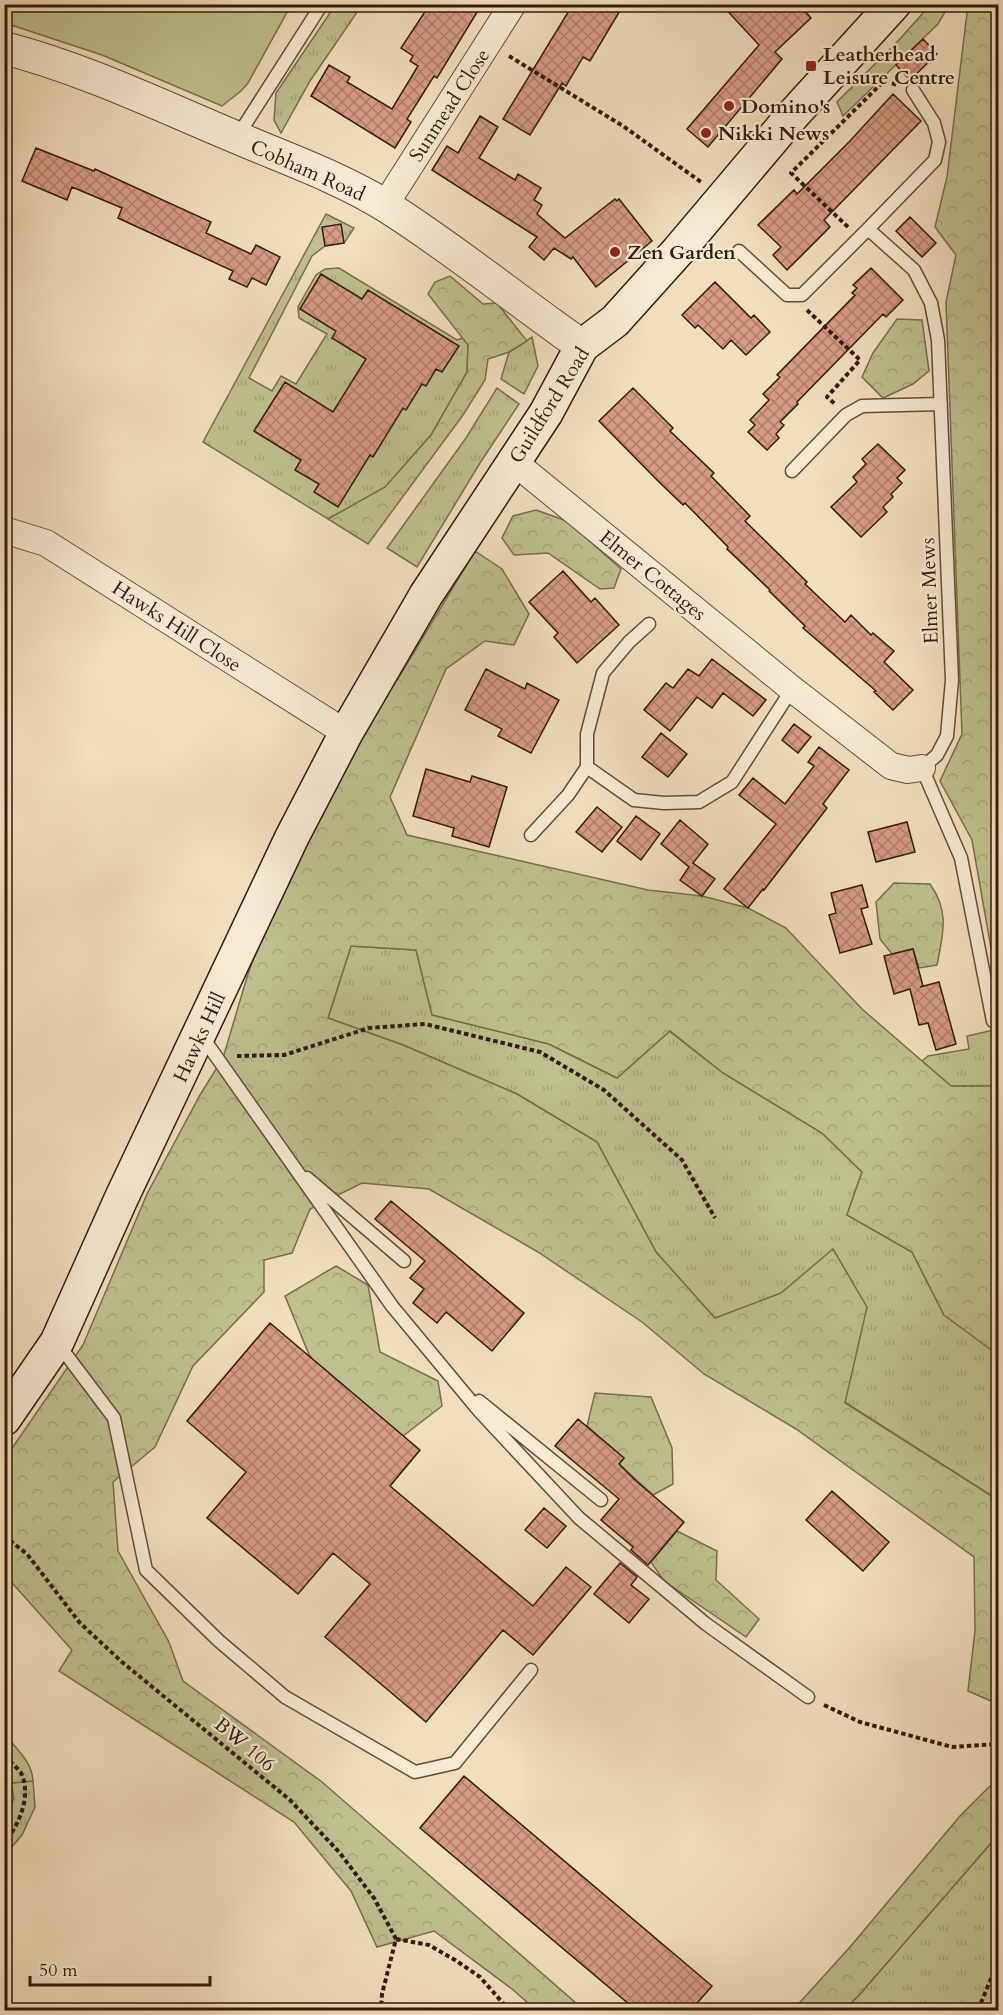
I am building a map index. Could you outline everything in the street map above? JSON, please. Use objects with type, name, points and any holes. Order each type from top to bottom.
[{"type":"main road","name":"Guildford Road","points":[[346,733],[426,595],[546,413],[582,346],[615,321],[678,251],[792,116],[894,4]]},
{"type":"main road","name":"Hawks Hill","points":[[57,1342],[292,837],[346,733]]},
{"type":"main road","points":[[4,1419],[57,1342]]},
{"type":"street","name":"Sunmead Close","points":[[385,205],[513,4]]},
{"type":"street","name":"Cobham Road","points":[[4,48],[89,76],[314,170],[385,205],[490,277],[529,309],[582,346]]},
{"type":"street","name":"Elmer Cottages","points":[[514,462],[792,689],[891,766],[908,770],[922,768]]},
{"type":"street","name":"Hawks Hill Close","points":[[4,530],[46,543],[346,733]]},
{"type":"lane","points":[[237,138],[322,4]]},
{"type":"lane","points":[[740,251],[787,295],[802,295],[935,160],[939,142],[934,123],[913,90]]},
{"type":"lane","name":"Elmer Mews","points":[[864,233],[914,270],[931,303],[938,340],[952,680],[947,736],[937,755],[922,768]]},
{"type":"lane","points":[[792,471],[846,415],[861,406],[941,404]]},
{"type":"lane","points":[[531,835],[568,795],[587,767],[587,734],[603,672],[628,642],[649,624]]},
{"type":"lane","points":[[587,767],[634,800],[664,803],[699,802],[732,782],[792,689]]},
{"type":"lane","points":[[922,768],[962,858],[993,1021]]},
{"type":"lane","points":[[200,1035],[392,1306],[480,1412],[579,1518],[706,1624],[808,1697]]},
{"type":"lane","points":[[291,1164],[404,1261]]},
{"type":"lane","points":[[57,1342],[114,1418],[147,1570],[219,1641],[285,1697],[415,1772],[455,1763],[531,1670]]},
{"type":"lane","points":[[456,1382],[602,1500]]},
{"type":"path","points":[[488,43],[623,126],[723,198]]},
{"type":"path","points":[[864,233],[791,173],[884,81],[913,90]]},
{"type":"path","points":[[792,295],[860,360],[827,397],[846,415]]},
{"type":"path","points":[[200,1035],[238,1056],[284,1055],[369,1028],[425,1024],[540,1052],[604,1090],[682,1160],[715,1218]]},
{"type":"path","name":"BW 106","points":[[4,1536],[27,1554],[80,1623],[122,1662],[290,1800],[353,1870],[374,1898],[396,1940]]},
{"type":"path","points":[[808,1697],[860,1722],[952,1747],[999,1744]]},
{"type":"path","points":[[4,1756],[21,1772],[26,1792],[12,1834],[4,1843]]},
{"type":"path","points":[[381,2010],[382,1994],[396,1940],[429,1945],[455,1960],[480,1977],[509,2010]]},
{"type":"path","points":[[978,2010],[999,1962]]},
{"type":"path","points":[[438,2010],[446,2006],[470,2010]]},
{"type":"green space","points":[[5,4],[291,5],[248,83],[222,106],[102,55],[5,23]]},
{"type":"green space","points":[[336,4],[362,5],[310,81],[281,133],[274,120],[276,93]]},
{"type":"green space","points":[[930,5],[949,5],[938,24],[843,116],[837,102],[899,40]]},
{"type":"green space","points":[[968,5],[998,5],[998,185],[993,403],[998,629],[998,988],[972,840],[940,781],[962,734],[946,302],[956,255],[935,227],[947,177]]},
{"type":"green space","points":[[326,214],[354,228],[344,243],[325,246],[312,256],[249,378],[272,391],[281,376],[296,384],[327,334],[299,318],[298,307],[316,275],[325,269],[339,268],[457,340],[463,338],[468,345],[467,372],[431,435],[385,488],[328,519],[203,442]]},
{"type":"green space","points":[[450,276],[483,304],[497,303],[527,341],[509,352],[488,359],[485,380],[463,415],[368,544],[328,519],[385,487],[431,435],[467,372],[468,345],[428,294],[435,282]]},
{"type":"green space","points":[[897,319],[922,320],[929,371],[913,384],[883,398],[862,377],[873,353]]},
{"type":"green space","points":[[532,337],[538,366],[524,394],[501,379],[509,352]]},
{"type":"green space","points":[[497,388],[519,404],[417,567],[387,548],[466,438]]},
{"type":"green space","points":[[536,510],[567,521],[621,569],[614,588],[600,589],[548,553],[514,555],[502,538],[513,516]]},
{"type":"green space","points":[[475,551],[502,569],[529,614],[514,645],[485,641],[446,669],[390,797],[407,835],[648,890],[702,896],[748,908],[786,928],[862,1009],[951,1086],[991,1086],[998,1080],[998,1355],[944,1315],[912,1252],[847,1215],[862,1172],[822,1133],[723,1073],[670,1031],[617,1078],[549,1044],[432,1015],[416,950],[351,946],[328,1018],[403,1045],[517,1094],[597,1142],[656,1252],[715,1318],[781,1293],[833,1249],[867,1307],[845,1403],[998,1500],[998,1704],[968,1691],[975,1631],[974,1557],[796,1429],[704,1374],[642,1322],[538,1252],[429,1189],[362,1183],[310,1209],[292,1253],[264,1260],[264,1292],[193,1366],[155,1447],[113,1482],[118,1551],[169,1642],[183,1681],[322,1782],[584,2010],[536,2010],[512,1989],[434,1931],[377,1947],[351,1891],[294,1822],[59,1671],[72,1650],[5,1575],[4,1460],[83,1345],[147,1194],[200,1095],[223,1058],[247,977],[289,857],[336,770],[399,677]]},
{"type":"green space","points":[[894,883],[930,884],[936,894],[943,914],[937,965],[919,968],[913,949],[892,954],[880,939],[876,902]]},
{"type":"green space","points":[[351,946],[416,950],[432,1015],[549,1044],[617,1078],[669,1031],[723,1073],[822,1133],[862,1172],[847,1215],[912,1252],[944,1315],[998,1308],[998,1500],[715,1319],[656,1252],[597,1142],[517,1094],[403,1045],[328,1018]]},
{"type":"green space","points":[[998,1029],[998,1080],[991,1086],[951,1086],[922,1061],[928,1056],[969,1049],[967,1036]]},
{"type":"green space","points":[[336,1266],[368,1285],[380,1352],[438,1381],[442,1406],[403,1436],[310,1357],[285,1296]]},
{"type":"green space","points":[[595,1393],[651,1397],[672,1448],[673,1484],[653,1495],[619,1464],[624,1458],[587,1426]]},
{"type":"green space","points":[[677,1531],[717,1551],[716,1580],[759,1619],[746,1637],[664,1581],[651,1562]]},
{"type":"green space","points":[[5,1735],[27,1762],[33,1781],[11,1783],[5,1776]]},
{"type":"green space","points":[[998,1778],[998,1835],[860,1994],[844,2010],[793,2010],[850,1947],[960,1816]]},
{"type":"green space","points":[[33,1781],[35,1807],[22,1835],[5,1855],[5,1824],[14,1798],[11,1783]]},
{"type":"green space","points":[[998,1835],[998,2010],[844,2010],[860,1994]]},
{"type":"building","points":[[430,4],[482,4],[437,78],[434,76],[407,119],[411,122],[395,148],[311,96],[329,65],[350,77],[347,82],[392,109],[418,66],[410,61],[413,56],[401,48]]},
{"type":"building","points":[[573,4],[624,4],[590,61],[583,57],[566,86],[562,83],[530,135],[503,119]]},
{"type":"building","points":[[721,4],[798,4],[811,18],[775,52],[782,59],[708,147],[687,129],[759,45]]},
{"type":"building","points":[[923,39],[937,54],[910,80],[896,65]]},
{"type":"building","points":[[893,94],[921,121],[824,220],[830,227],[787,270],[773,255],[781,247],[758,225],[794,190],[797,194]]},
{"type":"building","points":[[480,116],[498,127],[479,158],[515,180],[518,174],[541,188],[534,200],[542,205],[537,214],[565,238],[615,199],[617,201],[619,199],[652,241],[596,287],[573,257],[571,259],[554,248],[544,260],[529,247],[537,237],[432,170],[447,146],[458,153]]},
{"type":"building","points":[[36,148],[94,171],[95,169],[211,222],[206,233],[251,254],[256,245],[280,257],[266,285],[252,278],[247,287],[229,279],[233,271],[118,218],[122,208],[72,187],[67,200],[22,181]]},
{"type":"building","points":[[910,217],[936,243],[922,257],[896,231]]},
{"type":"building","points":[[341,224],[344,243],[325,246],[322,227]]},
{"type":"building","points":[[871,268],[903,300],[886,317],[883,314],[797,402],[798,404],[780,422],[784,425],[776,434],[779,438],[767,450],[748,432],[755,425],[750,420],[769,400],[763,394],[780,377],[777,375],[855,295],[852,293],[857,288],[853,285]]},
{"type":"building","points":[[321,274],[362,299],[368,290],[459,346],[442,372],[436,369],[426,386],[422,384],[406,410],[403,408],[373,457],[370,455],[338,507],[314,492],[319,484],[295,470],[301,460],[254,431],[285,382],[333,412],[366,359],[332,338],[336,331],[300,309]]},
{"type":"building","points":[[715,282],[751,318],[754,315],[770,332],[746,355],[731,340],[723,349],[698,325],[695,328],[682,315]]},
{"type":"building","points":[[633,388],[673,428],[670,431],[714,473],[711,476],[750,516],[745,521],[807,582],[805,584],[845,622],[851,615],[871,635],[873,633],[894,651],[884,662],[913,690],[893,710],[874,692],[876,691],[803,628],[805,626],[727,549],[728,547],[685,503],[683,505],[599,421]]},
{"type":"building","points":[[878,444],[905,470],[897,478],[902,483],[883,507],[887,512],[861,537],[831,507],[857,482],[853,477],[866,464],[862,459]]},
{"type":"building","points":[[563,571],[591,602],[595,598],[619,625],[577,663],[554,637],[558,633],[529,602]]},
{"type":"building","points":[[712,659],[766,700],[753,716],[723,693],[712,708],[697,697],[670,731],[644,710],[666,683],[673,688],[688,669],[699,676]]},
{"type":"building","points":[[486,669],[525,689],[527,683],[559,700],[531,753],[498,736],[502,729],[465,710]]},
{"type":"building","points":[[794,724],[811,737],[798,753],[782,740]]},
{"type":"building","points":[[661,733],[687,754],[668,777],[642,757]]},
{"type":"building","points":[[819,747],[849,770],[823,804],[827,808],[748,908],[724,889],[776,824],[739,795],[753,778],[785,804],[814,766],[808,762]]},
{"type":"building","points":[[426,769],[470,782],[472,776],[507,787],[489,847],[452,836],[454,828],[413,816]]},
{"type":"building","points":[[597,807],[622,827],[602,852],[576,832]]},
{"type":"building","points":[[636,816],[660,834],[641,860],[617,841]]},
{"type":"building","points":[[680,820],[708,844],[693,863],[715,879],[702,896],[680,880],[689,867],[661,844]]},
{"type":"building","points":[[907,822],[915,852],[876,862],[868,832]]},
{"type":"building","points":[[862,885],[868,907],[861,909],[872,944],[840,953],[829,915],[836,913],[831,893]]},
{"type":"building","points":[[913,949],[923,986],[920,987],[939,982],[956,1044],[936,1050],[928,1023],[919,1025],[910,989],[894,994],[884,956]]},
{"type":"building","points":[[391,1201],[524,1313],[492,1351],[446,1312],[437,1323],[413,1303],[424,1289],[410,1278],[425,1261],[375,1219]]},
{"type":"building","points":[[270,1323],[420,1450],[390,1486],[533,1606],[566,1567],[591,1587],[533,1655],[503,1630],[426,1722],[325,1637],[370,1584],[333,1553],[298,1594],[207,1518],[246,1472],[187,1421]]},
{"type":"building","points":[[578,1419],[624,1458],[619,1464],[684,1522],[648,1565],[631,1550],[633,1547],[601,1520],[619,1499],[555,1446]]},
{"type":"building","points":[[832,1491],[889,1542],[863,1571],[806,1520]]},
{"type":"building","points":[[544,1508],[566,1526],[547,1548],[525,1530]]},
{"type":"building","points":[[620,1563],[637,1577],[631,1585],[649,1599],[629,1623],[594,1594]]},
{"type":"building","points":[[464,1776],[712,1986],[691,2010],[636,2010],[420,1828]]},
{"type":"place","name":"Leatherhead Leisure Centre","points":[[811,66]]},
{"type":"place","name":"Domino's","points":[[729,106]]},
{"type":"place","name":"Nikki News","points":[[706,133]]},
{"type":"place","name":"Zen Garden","points":[[615,252]]}]
